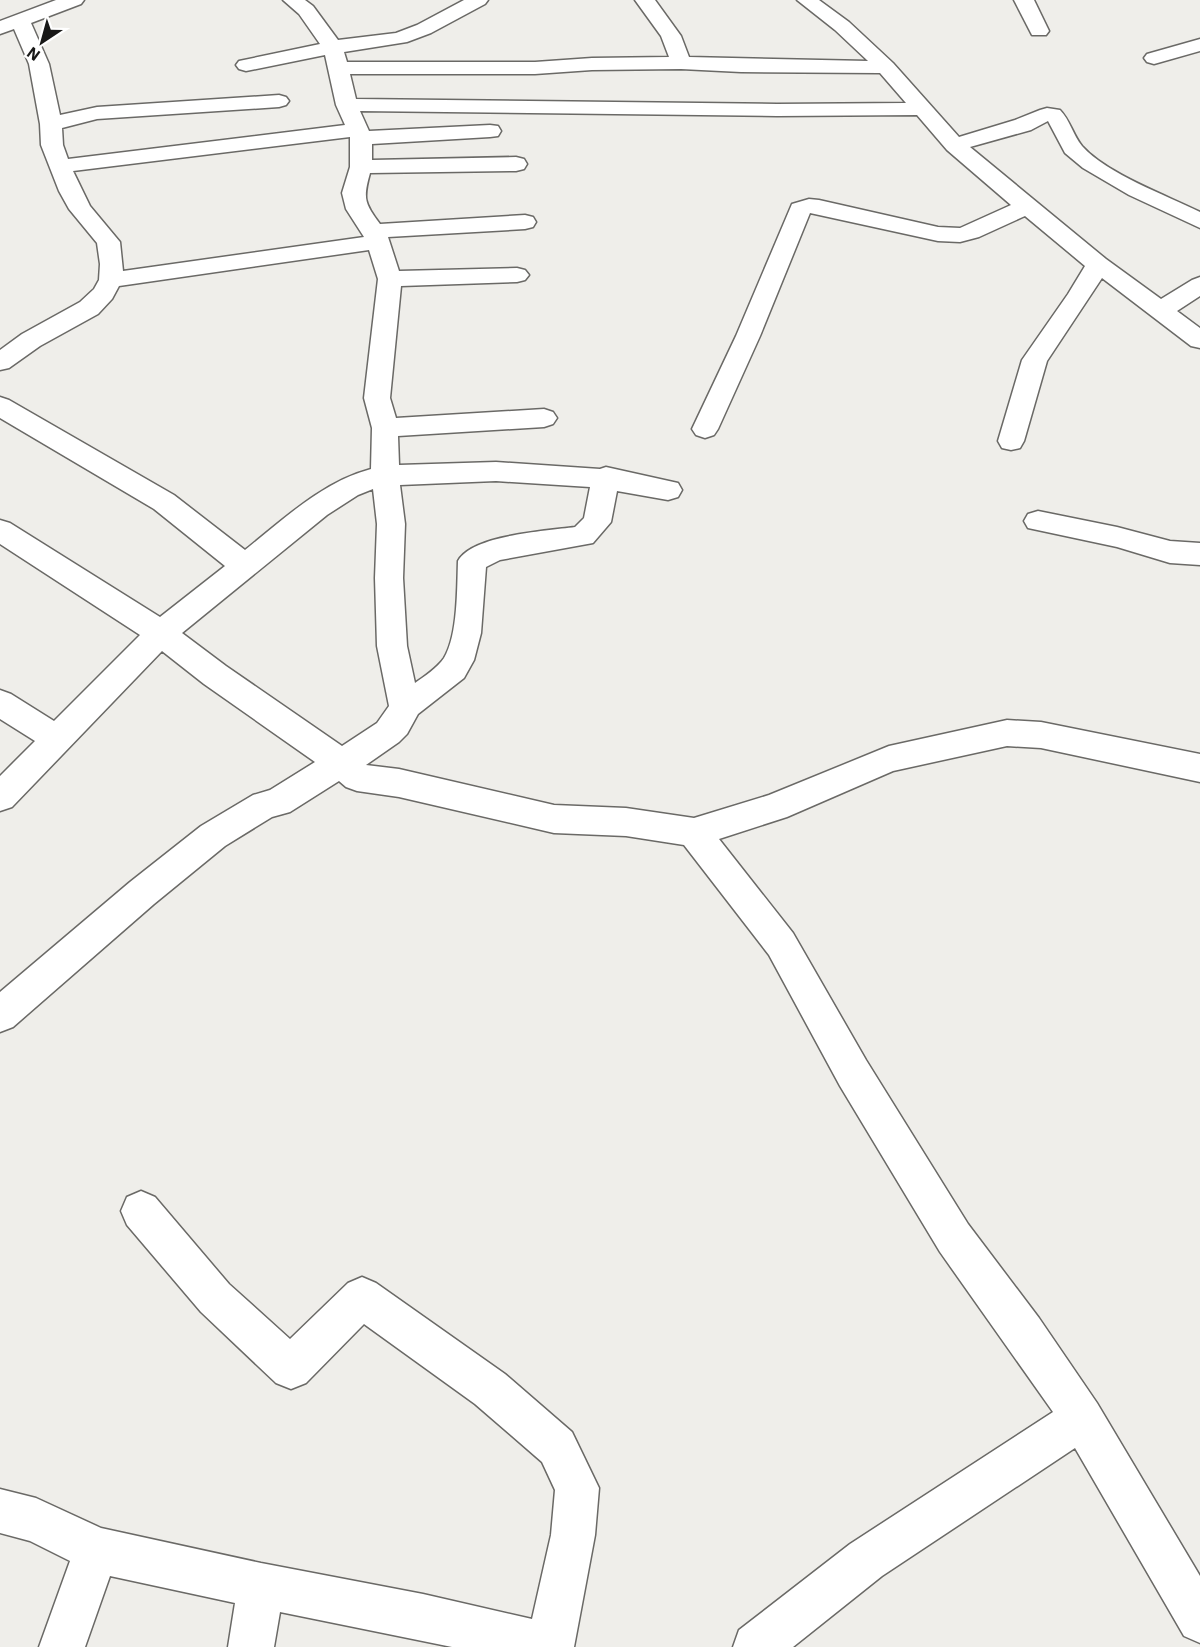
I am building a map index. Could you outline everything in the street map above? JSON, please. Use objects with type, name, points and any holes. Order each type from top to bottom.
[{"type":"street","points":[[0,362],[30,340],[89,308],[104,294],[111,280],[112,264],[108,242],[80,209],[70,191],[52,145],[51,124],[39,64],[10,24],[74,0]]},
{"type":"street","points":[[0,1015],[142,893],[213,836],[247,814],[265,805],[278,802],[341,763],[386,733],[403,714],[405,706],[392,646],[389,578],[391,524],[385,477],[385,428],[376,398],[390,279],[385,258],[375,236],[357,209],[353,193],[361,167],[358,134],[347,105],[336,57],[306,10],[293,0]]},
{"type":"street","points":[[336,57],[424,29],[478,0]]},
{"type":"street","points":[[645,0],[671,36],[681,63]]},
{"type":"street","points":[[807,0],[842,26],[886,67],[922,109],[938,123],[955,145],[1026,207],[1200,340]]},
{"type":"street","points":[[1024,0],[1039,31]]},
{"type":"street","points":[[1154,58],[1200,45]]},
{"type":"street","points":[[246,65],[336,57],[535,68],[681,63],[741,66],[886,67]]},
{"type":"street","points":[[609,64],[610,107]]},
{"type":"street","points":[[51,124],[97,113],[279,101]]},
{"type":"street","points":[[347,105],[777,110],[922,109]]},
{"type":"street","points":[[955,145],[1053,114],[1068,143],[1091,163],[1119,181],[1200,220]]},
{"type":"street","points":[[62,166],[358,134],[490,131]]},
{"type":"street","points":[[361,167],[516,164]]},
{"type":"street","points":[[705,429],[748,336],[800,209],[809,206],[819,207],[938,234],[960,235],[1026,207]]},
{"type":"street","points":[[111,280],[375,236],[525,222]]},
{"type":"street","points":[[1011,441],[1035,360],[1079,297],[1098,264]]},
{"type":"street","points":[[390,279],[517,275]]},
{"type":"street","points":[[1162,310],[1200,285]]},
{"type":"street","points":[[0,406],[164,502],[245,566]]},
{"type":"street","points":[[385,428],[543,418]]},
{"type":"street","points":[[0,797],[161,633],[317,508],[343,491],[367,480],[385,477],[471,471],[534,471],[606,477],[668,490]]},
{"type":"street","points":[[405,706],[453,669],[465,638],[470,607],[472,561],[495,550],[583,537],[597,522],[606,477]]},
{"type":"street","points":[[1038,521],[1117,537],[1170,552],[1200,554]]},
{"type":"street","points":[[0,530],[161,633],[215,675],[341,763],[357,777],[399,783],[554,819],[626,822],[694,832],[775,807],[889,759],[1007,733],[1041,735],[1200,768]]},
{"type":"street","points":[[0,703],[57,739]]},
{"type":"street","points":[[694,832],[781,944],[853,1073],[954,1238],[1024,1333],[1082,1418],[1200,1620]]},
{"type":"street","points":[[0,1511],[36,1520],[96,1550],[261,1586],[423,1617],[551,1646],[573,1535],[577,1488],[557,1447],[490,1389],[362,1297],[291,1368],[215,1298],[141,1211]]},
{"type":"street","points":[[756,1647],[866,1560],[1082,1418]]},
{"type":"street","points":[[62,1647],[96,1550]]},
{"type":"street","points":[[251,1647],[261,1586]]}]
